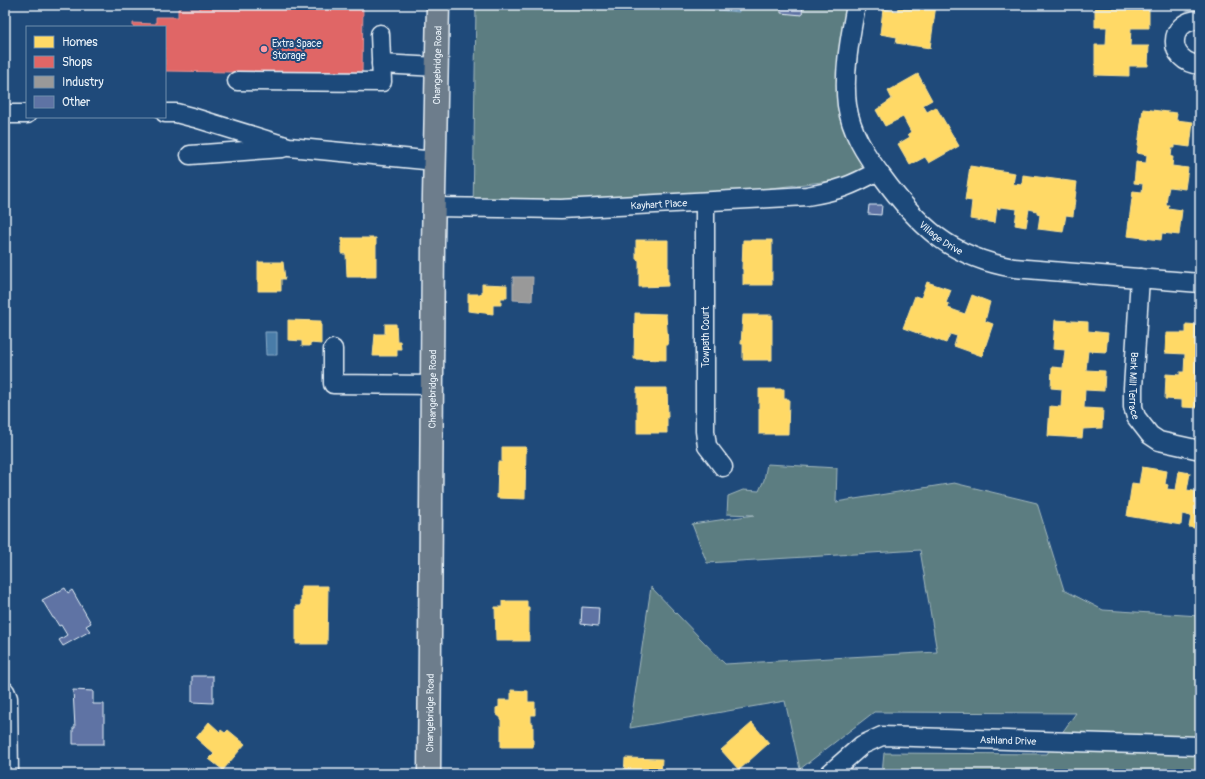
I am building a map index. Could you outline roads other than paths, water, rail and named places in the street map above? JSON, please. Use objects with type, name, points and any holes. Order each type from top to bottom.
[{"type":"main road","name":"Changebridge Road","points":[[429,774],[432,385],[438,5]]},
{"type":"street","name":"Village Drive","points":[[856,5],[848,52],[848,106],[853,128],[862,148],[908,211],[933,234],[971,257],[992,264],[1014,268],[1200,283]]},
{"type":"street","points":[[1200,20],[1186,22],[1177,31],[1174,44],[1179,56],[1189,64],[1200,65]]},
{"type":"street","points":[[237,81],[382,82],[380,34]]},
{"type":"street","points":[[381,64],[437,67]]},
{"type":"street","points":[[166,113],[176,113],[195,118],[289,147],[435,161]]},
{"type":"street","points":[[5,114],[26,114]]},
{"type":"street","points":[[190,155],[289,147]]},
{"type":"street","name":"Kayhart Place","points":[[435,207],[561,209],[806,196],[832,192],[852,185],[878,171]]},
{"type":"street","name":"Towpath Court","points":[[705,202],[705,431],[707,446],[723,467]]},
{"type":"street","name":"Bark Mill Terrace","points":[[1140,278],[1133,388],[1133,407],[1136,417],[1150,435],[1159,441],[1200,450]]},
{"type":"street","points":[[333,349],[333,384],[432,385]]},
{"type":"street","points":[[5,690],[8,698],[9,774]]},
{"type":"street","name":"Ashland Drive","points":[[829,774],[862,745],[882,736],[1200,746]]},
{"type":"water","points":[[695,5],[735,5],[739,7],[739,12],[695,8]]},
{"type":"water","points":[[265,332],[277,332],[277,355],[266,355]]},
{"type":"place","name":"Extra Space Storage","points":[[264,49]]}]
